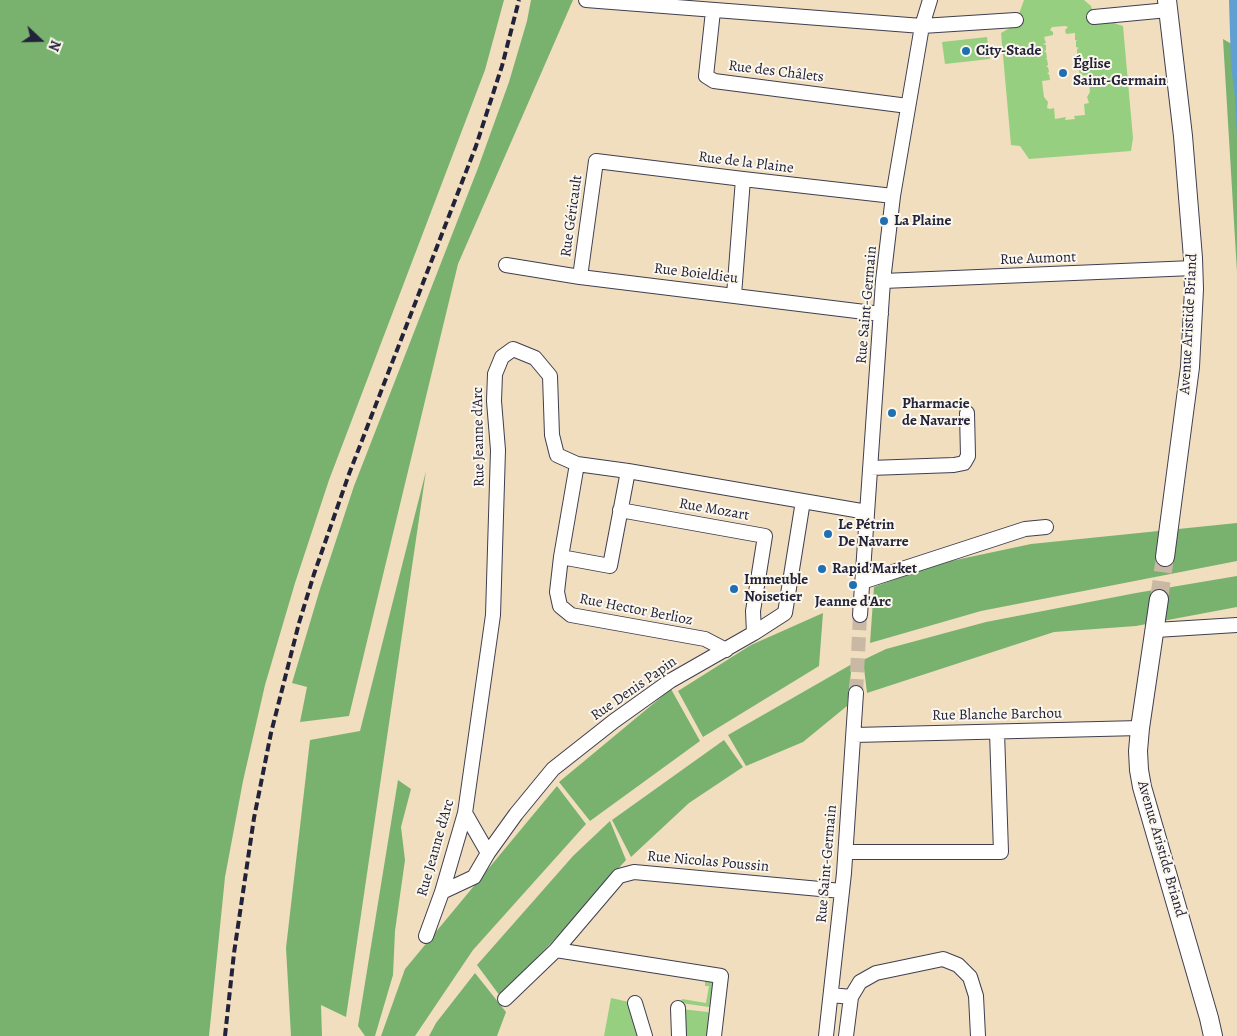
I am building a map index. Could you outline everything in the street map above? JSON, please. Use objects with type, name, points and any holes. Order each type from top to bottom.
[{"type":"main road","name":"Avenue Aristide Briand","points":[[1165,557],[1190,367],[1193,268],[1176,137],[1166,37],[1167,5]]},
{"type":"main road","name":"Avenue Aristide Briand","points":[[1159,599],[1156,630],[1140,728],[1139,770],[1142,787],[1213,1036]]},
{"type":"street","points":[[586,0],[647,2],[713,11],[922,26],[1016,20]]},
{"type":"street","name":"Rue Saint-Germain","points":[[860,615],[883,281],[893,196],[908,106],[922,26],[930,0]]},
{"type":"street","points":[[1094,17],[1167,5]]},
{"type":"street","name":"Rue des Châlets","points":[[713,11],[706,76],[714,81],[908,106]]},
{"type":"street","name":"Rue de la Plaine","points":[[596,161],[743,180],[893,196]]},
{"type":"street","name":"Rue Géricault","points":[[580,276],[596,161]]},
{"type":"street","points":[[734,296],[743,180]]},
{"type":"street","name":"Rue Boieldieu","points":[[506,265],[881,314]]},
{"type":"street","name":"Rue Aumont","points":[[883,281],[1193,268]]},
{"type":"street","name":"Rue Jeanne d'Arc","points":[[426,936],[442,892],[465,813],[492,615],[498,450],[494,401],[495,374],[502,357],[513,349],[535,358],[550,376],[552,435],[557,455],[577,464],[867,512]]},
{"type":"street","points":[[870,468],[964,463],[968,456],[967,413]]},
{"type":"street","points":[[577,464],[561,557],[610,566],[628,471]]},
{"type":"street","name":"Rue Denis Papin","points":[[442,892],[474,877],[488,853],[516,814],[553,769],[670,681],[726,650],[785,613],[803,501]]},
{"type":"street","name":"Rue Mozart","points":[[620,510],[764,536],[753,611],[754,633]]},
{"type":"street","points":[[862,582],[1025,529],[1046,527]]},
{"type":"street","name":"Rue Hector Berlioz","points":[[561,557],[558,599],[560,606],[571,614],[705,639],[726,650]]},
{"type":"street","points":[[1156,630],[1237,625]]},
{"type":"street","name":"Rue Saint-Germain","points":[[826,1036],[846,852],[856,694]]},
{"type":"street","name":"Rue Blanche Barchou","points":[[854,735],[1140,728]]},
{"type":"street","points":[[846,852],[1001,852],[997,732]]},
{"type":"street","points":[[465,813],[488,853]]},
{"type":"street","name":"Rue Nicolas Poussin","points":[[505,999],[556,950],[619,876],[634,872],[842,891]]},
{"type":"street","points":[[556,950],[721,976],[714,1036]]},
{"type":"street","points":[[846,1036],[851,997],[860,982],[876,973],[943,959],[958,965],[970,977],[976,996],[978,1036]]},
{"type":"street","points":[[831,995],[851,997]]},
{"type":"street","points":[[635,1003],[645,1036]]},
{"type":"street","points":[[678,1008],[679,1036]]},
{"type":"green space","points":[[0,0],[504,0],[485,70],[329,480],[295,583],[265,685],[243,781],[225,877],[209,1036],[0,1036]]},
{"type":"green space","points":[[531,0],[573,0],[458,264],[349,716],[300,722],[307,687],[292,683],[320,589],[354,486],[478,168],[509,82],[527,21]]},
{"type":"green space","points":[[1024,0],[1084,0],[1091,6],[1095,17],[1123,26],[1133,138],[1131,151],[1029,159],[1020,146],[1011,145],[1001,33],[1015,25]],"holes":[[[1052,27],[1068,27],[1065,30],[1066,34],[1075,33],[1075,40],[1078,41],[1076,41],[1076,47],[1079,48],[1077,49],[1077,54],[1080,54],[1078,56],[1078,61],[1081,62],[1079,63],[1079,69],[1081,69],[1079,70],[1080,76],[1088,75],[1090,92],[1087,97],[1089,103],[1084,104],[1085,115],[1074,116],[1075,119],[1065,120],[1066,117],[1055,119],[1054,108],[1047,108],[1048,102],[1044,97],[1042,81],[1050,80],[1049,74],[1047,74],[1049,72],[1048,67],[1046,67],[1048,65],[1045,58],[1047,58],[1046,52],[1044,52],[1046,45],[1043,44],[1046,43],[1044,37],[1053,35],[1053,32],[1050,30]]]},
{"type":"green space","name":"City-Stade","points":[[987,37],[990,59],[945,64],[942,42]]},
{"type":"green space","points":[[1223,39],[1237,47],[1237,272]]},
{"type":"green space","points":[[426,471],[346,1017],[321,1005],[322,1036],[291,1036],[286,948],[310,740],[360,731]]},
{"type":"green space","points":[[1237,523],[1237,561],[981,611],[870,643],[874,587],[937,564],[1031,544]]},
{"type":"green space","points":[[1237,576],[1237,607],[1136,626],[1054,632],[867,693],[863,660],[886,649],[986,622]]},
{"type":"green space","points":[[823,613],[819,666],[703,737],[678,691],[751,645]]},
{"type":"green space","points":[[852,664],[847,706],[803,742],[746,766],[728,735]]},
{"type":"green space","points":[[671,689],[700,741],[590,821],[559,782]]},
{"type":"green space","points":[[724,740],[743,767],[689,803],[631,857],[612,820]]},
{"type":"green space","points":[[398,780],[411,789],[401,827],[405,860],[395,931],[393,975],[375,1036],[365,1036],[358,1026]]},
{"type":"green space","points":[[557,786],[586,824],[473,950],[415,1036],[381,1036],[405,969]]},
{"type":"green space","points":[[610,821],[626,860],[500,996],[477,965],[573,856]]},
{"type":"green space","points":[[475,973],[506,1012],[497,1036],[429,1036],[436,1023]]},
{"type":"green space","points":[[705,981],[712,982],[714,985],[712,1006],[681,1003],[682,999],[706,1003],[709,986],[705,986]]},
{"type":"green space","points":[[611,998],[629,1002],[642,1036],[604,1036]]},
{"type":"green space","points":[[681,1009],[708,1012],[711,1015],[708,1036],[682,1036]]},
{"type":"water","points":[[1229,0],[1237,0],[1237,137],[1231,66]]},
{"type":"tunnel","points":[[1159,599],[1165,557]]},
{"type":"tunnel","points":[[856,693],[860,615]]},
{"type":"railway","points":[[225,1036],[234,953],[254,818],[271,733],[299,623],[349,474],[476,146],[502,66],[519,0]]},
{"type":"place","name":"City-Stade","points":[[966,51]]},
{"type":"place","name":"Église Saint-Germain","points":[[1063,73]]},
{"type":"place","name":"La Plaine","points":[[884,221]]},
{"type":"place","name":"Pharmacie de Navarre","points":[[892,413]]},
{"type":"place","name":"Le Pétrin De Navarre","points":[[828,534]]},
{"type":"place","name":"Rapid'Market","points":[[822,569]]},
{"type":"place","name":"Jeanne d'Arc","points":[[853,585]]},
{"type":"place","name":"Immeuble Noisetier","points":[[734,589]]}]
